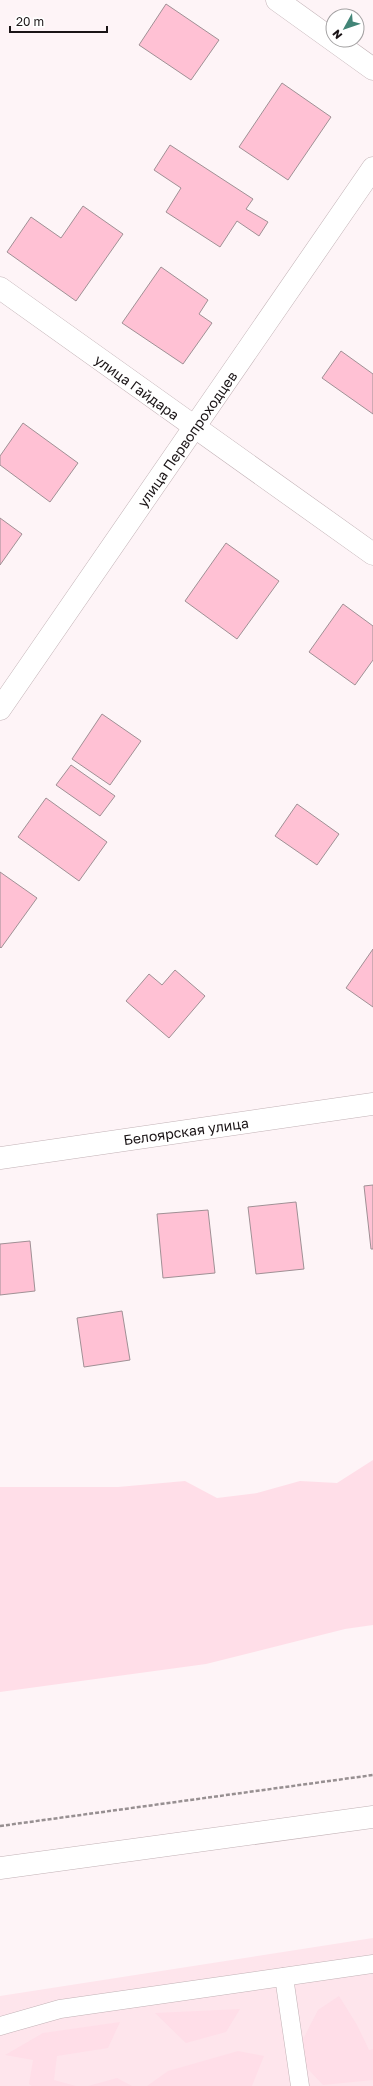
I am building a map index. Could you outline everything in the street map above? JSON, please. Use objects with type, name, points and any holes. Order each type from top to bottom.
[{"type":"street","points":[[277,0],[373,69]]},
{"type":"street","name":"улица Первопроходцев","points":[[0,709],[373,168]]},
{"type":"street","name":"улица Гайдара","points":[[0,288],[194,428],[373,554]]},
{"type":"street","name":"Белоярская улица","points":[[0,1158],[373,1104]]},
{"type":"street","points":[[0,1868],[373,1817]]},
{"type":"lane","points":[[0,2026],[60,2009],[373,1964]]},
{"type":"lane","points":[[284,1976],[300,2086]]},
{"type":"path","points":[[0,1826],[373,1775]]},
{"type":"shaded area","points":[[373,1460],[373,1625],[345,1629],[206,1664],[0,1692],[0,1487],[118,1487],[185,1481],[217,1498],[257,1493],[300,1481],[337,1483]]},
{"type":"shaded area","points":[[373,1938],[373,2086],[0,2086],[0,1996]]},
{"type":"shaded area","points":[[339,1996],[357,2025],[369,2050],[373,2049],[373,2080],[323,2085],[295,2055],[318,2010]]},
{"type":"shaded area","points":[[240,2009],[226,2032],[186,2043],[155,2013]]},
{"type":"shaded area","points":[[120,2022],[108,2048],[57,2056],[54,2080],[76,2086],[32,2086],[29,2084],[33,2060],[5,2055],[43,2033]]},
{"type":"shaded area","points":[[238,2051],[264,2056],[252,2086],[147,2086],[168,2071]]},
{"type":"shaded area","points":[[117,2078],[132,2086],[88,2086]]},
{"type":"building","points":[[166,4],[219,40],[191,80],[139,45]]},
{"type":"building","points":[[282,83],[331,117],[288,180],[239,147]]},
{"type":"building","points":[[170,145],[253,199],[246,209],[268,222],[259,236],[237,221],[220,247],[166,212],[181,188],[154,170]]},
{"type":"building","points":[[83,206],[123,234],[76,301],[7,252],[31,217],[61,238]]},
{"type":"building","points":[[161,267],[208,300],[199,314],[212,323],[183,364],[122,323]]},
{"type":"building","points":[[341,351],[373,374],[373,414],[322,378]]},
{"type":"building","points":[[23,423],[78,463],[50,502],[0,465],[0,456]]},
{"type":"building","points":[[0,518],[22,534],[0,565]]},
{"type":"building","points":[[226,543],[279,581],[237,639],[185,601]]},
{"type":"building","points":[[343,604],[373,626],[373,660],[355,685],[309,652]]},
{"type":"building","points":[[102,714],[141,741],[110,785],[72,759]]},
{"type":"building","points":[[71,765],[115,796],[100,816],[56,785]]},
{"type":"building","points":[[46,798],[107,842],[79,881],[18,837]]},
{"type":"building","points":[[297,804],[339,834],[317,865],[275,836]]},
{"type":"building","points":[[0,872],[37,898],[1,948],[0,947]]},
{"type":"building","points":[[373,949],[373,1007],[346,988]]},
{"type":"building","points":[[175,970],[205,996],[169,1038],[126,1001],[149,974],[162,985]]},
{"type":"building","points":[[373,1185],[373,1249],[371,1249],[364,1186]]},
{"type":"building","points":[[296,1202],[304,1269],[256,1274],[248,1207]]},
{"type":"building","points":[[208,1210],[215,1273],[163,1278],[157,1214]]},
{"type":"building","points":[[30,1241],[35,1291],[0,1295],[0,1244]]},
{"type":"building","points":[[122,1311],[130,1360],[84,1367],[77,1318]]}]
